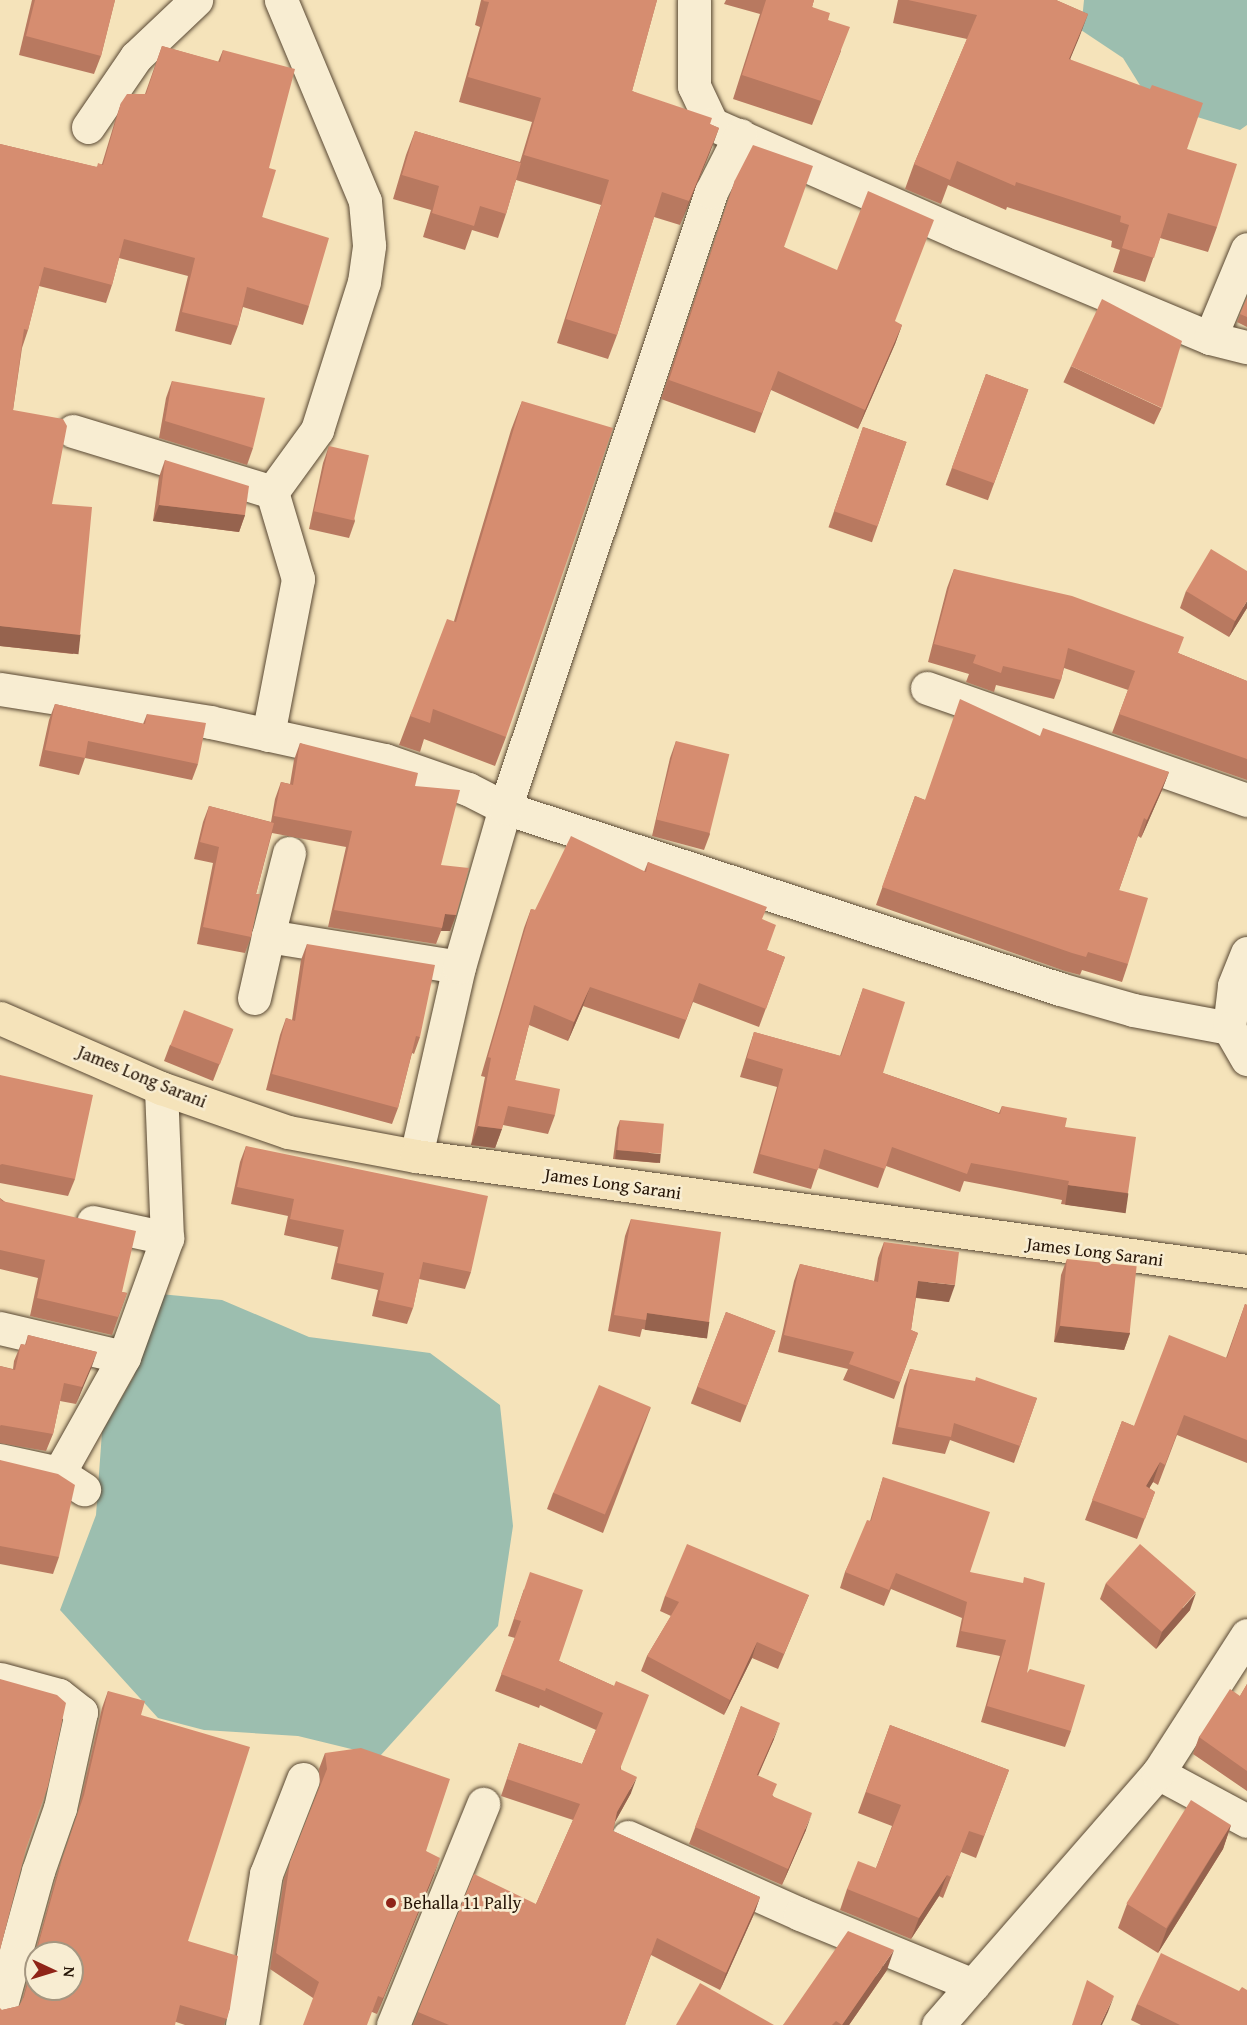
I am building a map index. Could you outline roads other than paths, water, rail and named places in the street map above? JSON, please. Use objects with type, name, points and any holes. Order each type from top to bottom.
[{"type":"main road","name":"James Long Sarani","points":[[0,1018],[161,1088],[288,1132],[416,1156],[1247,1272]]},
{"type":"street","points":[[88,127],[136,57],[196,0]]},
{"type":"street","points":[[272,492],[317,430],[364,282],[369,245],[365,201],[281,0]]},
{"type":"street","points":[[694,0],[694,86],[712,124],[959,233],[1210,338],[1247,347]]},
{"type":"street","points":[[416,1156],[459,967],[505,808],[711,192],[740,135]]},
{"type":"street","points":[[1210,338],[1247,249]]},
{"type":"street","points":[[74,431],[272,492]]},
{"type":"street","points":[[268,735],[298,579],[272,492]]},
{"type":"street","points":[[927,688],[1247,801]]},
{"type":"street","points":[[0,689],[71,698],[268,735],[385,760],[468,789],[505,808],[1060,989],[1133,1010],[1230,1028]]},
{"type":"street","points":[[254,998],[289,853]]},
{"type":"street","points":[[268,936],[459,967]]},
{"type":"street","points":[[1247,953],[1234,986],[1230,1028],[1247,1059]]},
{"type":"street","points":[[0,1460],[72,1481],[124,1358],[167,1238],[161,1088]]},
{"type":"street","points":[[67,1216],[167,1238]]},
{"type":"street","points":[[0,1328],[124,1358]]},
{"type":"street","points":[[938,2025],[1158,1773],[1247,1635]]},
{"type":"street","points":[[0,1679],[59,1695],[81,1712],[60,1808],[38,1871],[0,2008]]},
{"type":"street","points":[[1158,1773],[1247,1821]]},
{"type":"street","points":[[242,2025],[266,1874],[303,1779]]},
{"type":"street","points":[[393,2025],[483,1804]]},
{"type":"street","points":[[628,1837],[800,1914],[973,1985]]},
{"type":"place","name":"Behalla 11 Pally","points":[[391,1903]]}]
